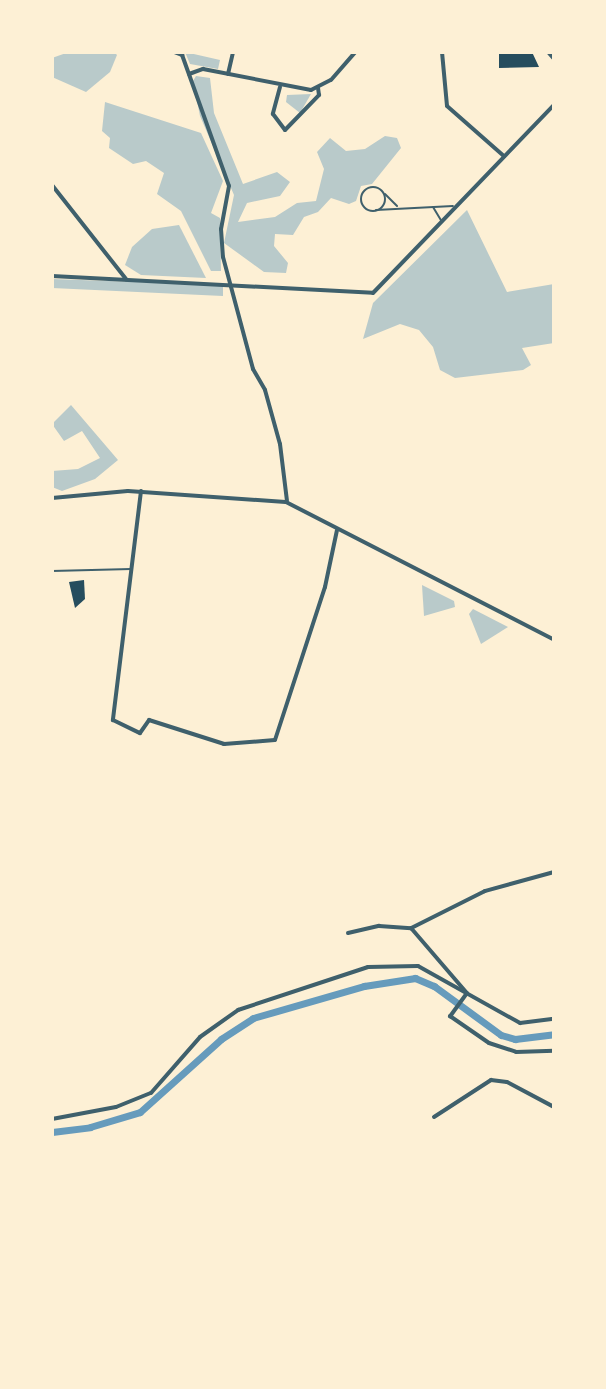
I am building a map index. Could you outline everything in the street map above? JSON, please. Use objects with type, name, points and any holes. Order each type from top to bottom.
[{"type":"street","points":[[174,52],[182,53],[229,186],[221,240],[253,369],[265,390],[285,464],[286,502]]},
{"type":"street","points":[[228,74],[233,52]]},
{"type":"street","points":[[189,74],[197,69],[280,87],[318,88],[355,52]]},
{"type":"street","points":[[442,52],[447,106],[504,156]]},
{"type":"street","points":[[548,52],[554,59]]},
{"type":"street","points":[[280,87],[273,114],[274,123],[285,130],[319,95],[318,88]]},
{"type":"street","points":[[52,276],[373,293],[554,105]]},
{"type":"street","points":[[52,185],[126,279]]},
{"type":"street","points":[[141,491],[113,720],[140,733],[149,720],[224,744],[275,740],[325,587],[337,530]]},
{"type":"street","points":[[52,498],[141,491],[286,502],[554,640]]},
{"type":"street","points":[[348,933],[379,926],[411,928],[485,891],[554,872]]},
{"type":"street","points":[[411,928],[467,993]]},
{"type":"street","points":[[52,1119],[116,1107],[151,1093],[200,1037],[238,1010],[368,967],[418,966],[520,1023],[554,1019]]},
{"type":"street","points":[[467,993],[450,1016],[489,1043],[516,1052],[554,1051]]},
{"type":"street","points":[[434,1117],[491,1080],[507,1082],[554,1107]]},
{"type":"lane","points":[[398,207],[383,193],[369,188],[361,197],[365,208],[376,210],[458,206]]},
{"type":"lane","points":[[376,210],[384,203],[383,193]]},
{"type":"lane","points":[[431,207],[442,223]]},
{"type":"lane","points":[[52,571],[132,569]]},
{"type":"shaded area","points":[[69,52],[114,52],[117,55],[110,72],[86,92],[52,77],[52,58]]},
{"type":"shaded area","points":[[185,52],[220,60],[218,69],[190,64]]},
{"type":"shaded area","points":[[196,76],[210,78],[214,113],[243,184],[277,172],[290,182],[280,196],[247,203],[238,222],[275,217],[297,203],[316,201],[324,169],[317,152],[330,138],[346,151],[365,149],[385,136],[397,138],[401,148],[372,184],[361,186],[356,201],[349,204],[331,198],[318,212],[304,217],[293,235],[275,234],[274,246],[288,263],[286,273],[264,272],[224,243],[234,195],[200,116],[193,81]]},
{"type":"shaded area","points":[[311,94],[300,113],[286,102],[287,95]]},
{"type":"shaded area","points":[[105,102],[201,133],[223,181],[211,213],[220,218],[221,271],[211,271],[181,211],[157,194],[164,173],[146,161],[133,164],[109,148],[110,138],[102,131]]},
{"type":"shaded area","points":[[467,210],[507,292],[554,284],[554,343],[522,348],[531,365],[523,370],[455,378],[440,370],[433,347],[419,330],[400,324],[363,339],[373,303]]},
{"type":"shaded area","points":[[179,225],[206,278],[141,275],[125,265],[132,247],[152,229]]},
{"type":"shaded area","points":[[52,279],[223,285],[223,296],[52,288]]},
{"type":"shaded area","points":[[71,405],[118,460],[95,479],[62,491],[52,487],[52,471],[78,469],[100,458],[82,431],[64,441],[52,424]]},
{"type":"shaded area","points":[[422,585],[454,601],[455,607],[424,616]]},
{"type":"shaded area","points":[[473,609],[508,627],[481,644],[469,614]]},
{"type":"building","points":[[499,52],[532,52],[539,67],[499,68]]},
{"type":"building","points":[[84,580],[85,599],[75,608],[69,582]]},
{"type":"waterway","points":[[52,1132],[90,1127],[140,1112],[221,1039],[253,1018],[364,986],[415,978],[434,986],[501,1035],[515,1039],[554,1034]]}]
